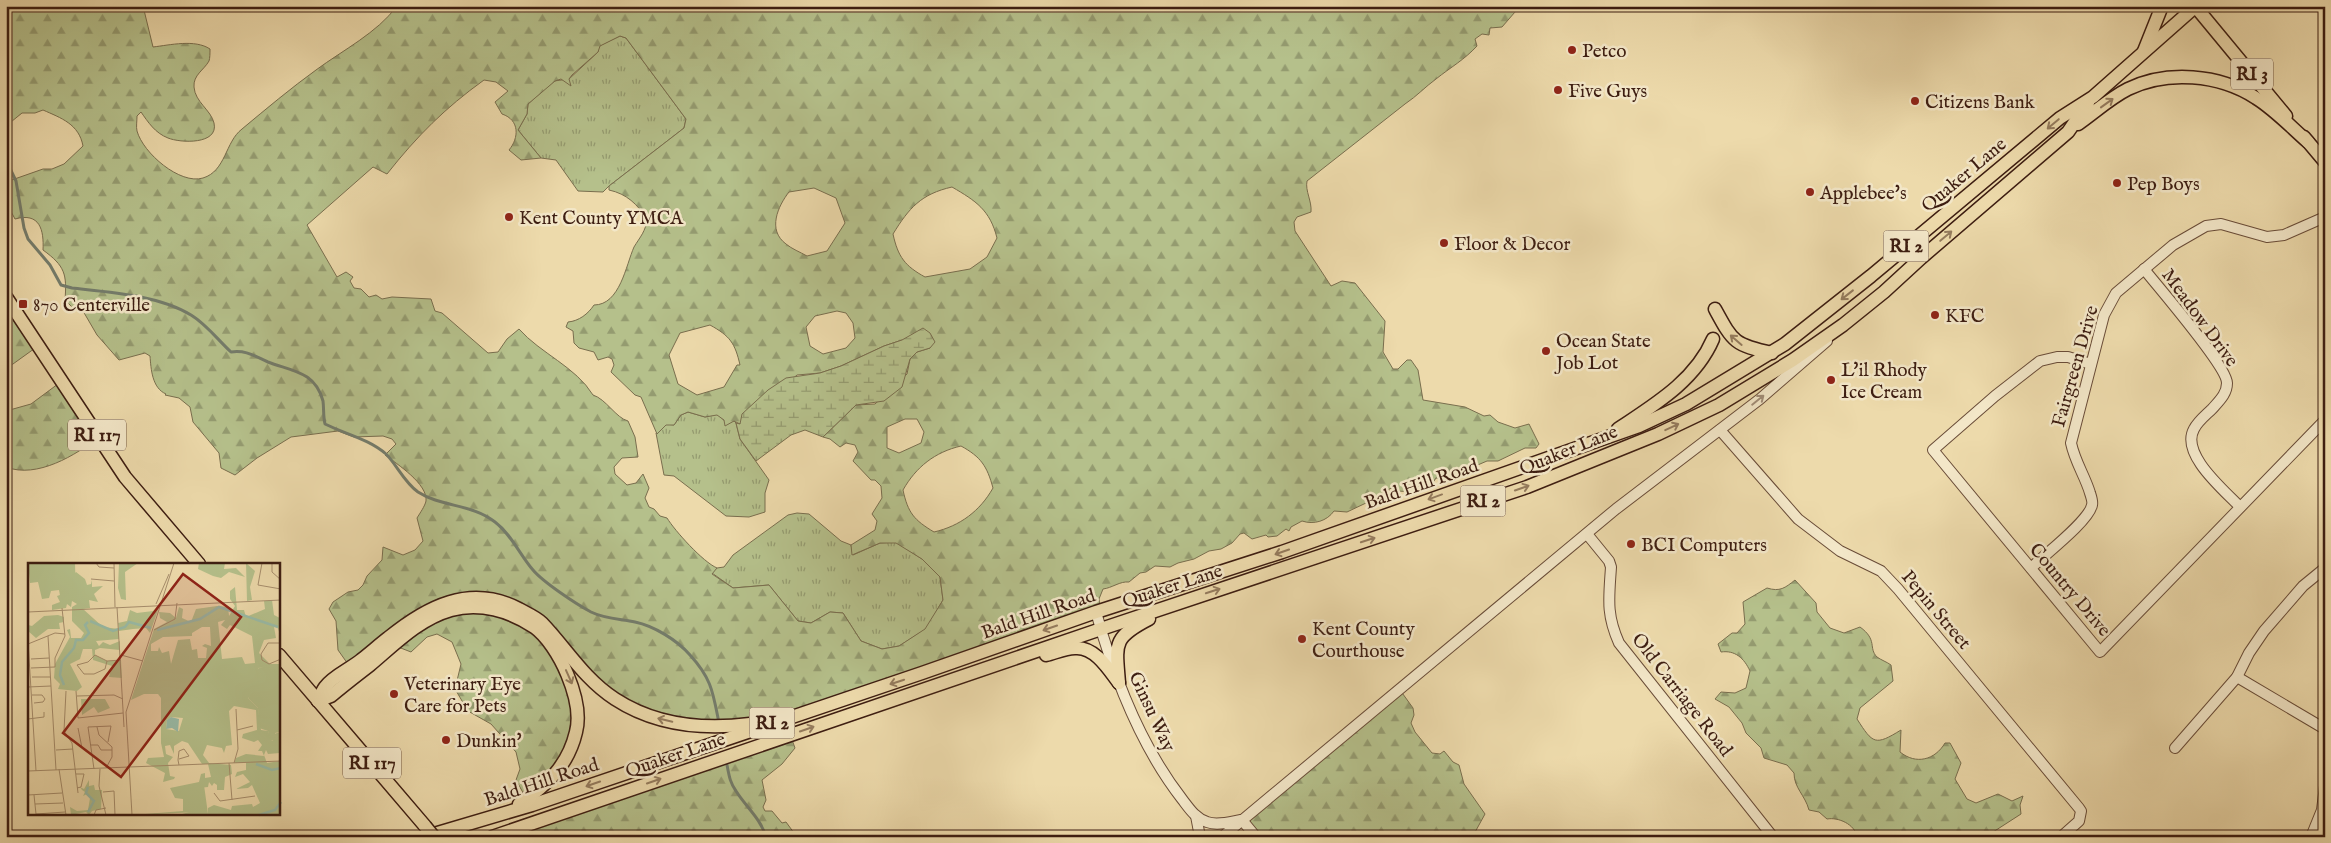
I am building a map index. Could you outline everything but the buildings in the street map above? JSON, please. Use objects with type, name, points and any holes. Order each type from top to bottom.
[{"type":"main road","points":[[2143,53],[2162,6]]},
{"type":"main road","name":"Quaker Lane","points":[[1713,388],[1772,353],[1871,276],[2060,118],[2093,97],[2196,6]]},
{"type":"main road","name":"RI 3","points":[[2196,6],[2325,162]]},
{"type":"main road","points":[[2068,132],[2127,89],[2156,81],[2192,77],[2207,79],[2242,90],[2258,99],[2308,142]]},
{"type":"main road","name":"Quaker Lane","points":[[492,837],[1527,486],[1658,434],[1719,405],[1793,360],[1843,325],[1884,292],[2068,132],[2093,97]]},
{"type":"main road","points":[[1871,276],[1884,292]]},
{"type":"main road","name":"RI 117","points":[[6,297],[125,477],[198,563]]},
{"type":"main road","points":[[1714,309],[1735,341],[1745,348],[1772,353]]},
{"type":"main road","points":[[1598,443],[1657,403],[1686,380],[1708,350],[1713,339]]},
{"type":"main road","name":"Bald Hill Road","points":[[425,831],[506,812],[1096,612],[1282,552],[1598,443],[1647,423],[1713,388]]},
{"type":"main road","points":[[318,700],[325,686],[412,619],[436,605],[451,601],[480,599],[510,604],[540,621],[571,660],[596,685],[615,699],[651,717],[686,726],[718,728],[792,716]]},
{"type":"main road","points":[[1119,683],[1117,652],[1120,639],[1130,629],[1187,600]]},
{"type":"main road","points":[[318,700],[331,696],[413,629],[440,614],[465,607],[493,609],[528,624],[543,637],[566,671],[577,701],[577,730],[571,749],[553,778],[542,789],[506,812]]},
{"type":"main road","points":[[968,674],[1077,648],[1089,650],[1099,658],[1119,683]]},
{"type":"main road","name":"RI 117","points":[[280,656],[425,831],[434,837]]},
{"type":"street","name":"Fairgreen Drive","points":[[2031,568],[2071,532],[2086,516],[2092,505],[2087,486],[2075,461],[2071,443],[2091,364],[2109,304],[2116,293],[2173,245],[2206,226],[2221,224],[2267,237],[2284,235],[2325,217]]},
{"type":"street","name":"Meadow Drive","points":[[2144,269],[2212,355],[2226,376],[2227,384],[2222,398],[2194,427],[2191,437],[2192,447],[2198,461],[2210,476],[2240,507]]},
{"type":"street","name":"Quaker Lane","points":[[1222,837],[1665,470],[1720,430],[1812,356],[1843,325]]},
{"type":"street","name":"Country Drive","points":[[2091,364],[2068,357],[2057,357],[2040,361],[1995,396],[1933,450],[2100,652],[2325,420]]},
{"type":"street","name":"Pepin Street","points":[[1720,430],[1798,519],[1840,551],[1881,571],[1898,588],[2081,811],[2079,821],[2061,837]]},
{"type":"street","name":"Old Carriage Road","points":[[1587,534],[1610,561],[1608,608],[1613,629],[1619,643],[1773,837]]},
{"type":"street","points":[[2175,748],[2237,677],[2264,631],[2302,586],[2325,568]]},
{"type":"street","name":"Ginsu Way","points":[[1096,612],[1119,683],[1158,764],[1196,816],[1200,837]]},
{"type":"street","points":[[2237,677],[2325,729]]},
{"type":"street","points":[[2311,837],[2322,810],[2325,786]]},
{"type":"street","points":[[1196,816],[1213,824],[1242,820],[1256,837]]},
{"type":"green space","points":[[6,6],[143,6],[153,47],[190,43],[210,49],[209,61],[195,79],[194,87],[197,97],[210,114],[214,123],[214,130],[211,135],[197,141],[174,140],[163,136],[149,123],[141,112],[137,116],[137,129],[141,140],[154,157],[174,172],[194,179],[203,178],[211,174],[221,163],[232,141],[242,129],[307,77],[370,33],[397,6],[1522,6],[1502,27],[1490,28],[1489,35],[1482,34],[1475,39],[1477,46],[1467,55],[1307,181],[1311,212],[1297,217],[1294,222],[1295,231],[1331,286],[1342,281],[1355,283],[1385,321],[1383,352],[1393,369],[1398,369],[1407,360],[1411,360],[1418,370],[1423,400],[1465,407],[1484,416],[1490,415],[1498,422],[1515,428],[1529,424],[1539,444],[1536,448],[1525,448],[1498,461],[1487,461],[1466,470],[1463,468],[1443,479],[1436,478],[1432,484],[1421,485],[1408,491],[1389,489],[1388,497],[1379,502],[1366,503],[1347,512],[1334,511],[1320,521],[1311,523],[1302,521],[1291,527],[1289,531],[1286,529],[1277,536],[1268,537],[1266,535],[1252,539],[1244,533],[1240,534],[1232,543],[1221,549],[1209,551],[1194,559],[1170,567],[1155,566],[1146,572],[1140,573],[1129,582],[1103,589],[1099,599],[1101,615],[769,722],[714,728],[621,704],[538,620],[463,599],[350,667],[338,650],[336,621],[329,609],[333,602],[348,592],[358,590],[363,585],[367,576],[382,560],[383,547],[403,555],[415,550],[423,541],[417,518],[426,501],[425,495],[422,488],[411,475],[385,455],[396,444],[392,439],[383,436],[354,437],[338,431],[291,437],[257,458],[235,475],[221,468],[219,453],[193,422],[190,407],[179,398],[165,395],[155,383],[150,356],[145,353],[119,360],[97,335],[83,311],[73,308],[65,300],[66,283],[63,271],[56,261],[43,250],[43,236],[39,224],[30,218],[15,219],[6,202],[6,182],[64,164],[83,146],[78,132],[68,123],[43,110],[35,113],[22,113],[6,126]],"holes":[[[620,36],[626,38],[686,119],[684,128],[609,186],[609,190],[631,200],[639,209],[647,219],[645,227],[634,247],[621,283],[616,291],[603,303],[594,305],[583,316],[568,322],[566,327],[573,331],[574,343],[579,348],[594,352],[598,360],[608,357],[612,359],[614,365],[611,372],[635,395],[641,397],[657,434],[666,425],[674,425],[681,415],[688,412],[705,417],[717,415],[724,420],[725,426],[734,421],[740,424],[797,375],[820,373],[902,340],[930,348],[917,352],[910,359],[907,374],[875,404],[856,405],[823,437],[830,439],[840,447],[846,443],[855,445],[858,452],[853,461],[871,480],[875,480],[881,486],[882,498],[872,514],[877,521],[875,530],[851,545],[852,555],[880,543],[896,543],[922,559],[940,577],[943,600],[925,629],[899,646],[882,649],[861,641],[843,613],[830,612],[811,623],[798,621],[769,585],[733,588],[712,574],[717,568],[690,546],[667,518],[660,516],[654,509],[649,507],[645,498],[649,488],[643,474],[636,483],[627,485],[615,474],[614,467],[622,458],[638,457],[635,437],[628,421],[593,395],[586,385],[568,368],[537,346],[519,329],[507,339],[498,352],[488,353],[442,313],[435,311],[431,299],[392,297],[382,299],[376,295],[369,297],[361,289],[354,288],[350,281],[353,277],[346,272],[337,277],[307,225],[373,167],[387,174],[432,123],[484,80],[496,82],[508,91],[495,102],[502,114],[512,120],[515,125],[515,140],[509,150],[521,160],[541,158],[518,130],[527,114],[528,104],[555,81],[561,79],[571,86],[569,79],[572,75],[598,52],[600,46]],[[952,187],[981,207],[990,220],[997,238],[987,257],[970,269],[925,277],[907,265],[900,255],[893,234],[917,203],[932,194]],[[814,188],[836,198],[845,223],[827,251],[807,256],[788,246],[780,238],[777,232],[776,218],[781,204],[789,192]],[[837,311],[846,313],[853,323],[855,338],[846,348],[823,354],[810,346],[806,327],[815,316]],[[710,325],[731,341],[740,365],[737,365],[724,387],[697,395],[678,384],[669,355],[680,333]],[[905,419],[917,419],[924,432],[921,443],[899,453],[887,448],[887,427]],[[961,446],[974,454],[986,468],[993,488],[982,504],[961,522],[934,532],[921,524],[913,515],[907,505],[903,490],[920,468],[943,452]]]},
{"type":"green space","points":[[620,36],[626,38],[686,119],[684,128],[603,192],[578,191],[556,160],[541,158],[518,130],[527,114],[528,104],[554,81],[569,79],[598,52],[599,46]]},
{"type":"green space","points":[[6,300],[38,346],[6,369]]},
{"type":"green space","points":[[923,328],[930,333],[935,342],[930,348],[917,352],[910,359],[902,387],[884,401],[856,405],[823,437],[805,430],[791,435],[756,461],[740,439],[736,423],[740,424],[742,414],[768,390],[786,378],[820,373],[841,366],[884,346],[902,340]]},
{"type":"green space","points":[[62,381],[99,437],[68,458],[43,468],[18,470],[6,467],[6,411],[31,404]]},
{"type":"green space","points":[[688,412],[705,417],[717,414],[727,423],[734,421],[736,423],[740,439],[769,480],[765,493],[765,512],[749,517],[726,516],[674,476],[664,475],[656,433],[666,424],[674,425],[681,415]]},
{"type":"green space","points":[[797,513],[809,514],[841,541],[851,545],[853,555],[880,543],[896,542],[922,559],[940,577],[943,600],[926,629],[899,646],[882,649],[861,641],[843,613],[830,612],[811,623],[798,621],[769,585],[733,588],[712,573],[717,568],[724,567],[733,555],[788,515]]},
{"type":"green space","points":[[1795,580],[1816,603],[1817,612],[1830,628],[1844,633],[1860,627],[1869,636],[1874,654],[1891,665],[1893,681],[1860,708],[1857,719],[1867,734],[1875,740],[1880,740],[1901,730],[1900,752],[1906,756],[1919,759],[1931,757],[1945,743],[1950,743],[1961,763],[1955,779],[1967,799],[1976,803],[1998,794],[2012,801],[2023,796],[2020,805],[2021,814],[1990,834],[1978,837],[1857,837],[1853,828],[1845,822],[1827,819],[1819,812],[1809,810],[1796,783],[1794,773],[1787,765],[1764,758],[1761,748],[1746,733],[1742,723],[1729,707],[1715,699],[1721,692],[1735,693],[1746,688],[1750,671],[1748,666],[1735,654],[1721,652],[1718,644],[1732,633],[1737,633],[1745,624],[1743,602],[1767,588],[1775,590],[1782,588]]},
{"type":"green space","points":[[476,608],[535,630],[563,664],[576,699],[571,749],[526,798],[516,780],[520,769],[516,752],[491,724],[468,711],[455,689],[461,664],[452,642],[437,634],[427,637],[411,652],[393,645],[419,625]]},
{"type":"green space","points":[[1400,690],[1413,708],[1414,715],[1411,723],[1415,732],[1432,753],[1440,754],[1444,751],[1453,762],[1459,765],[1464,784],[1485,814],[1474,834],[1469,837],[1256,837],[1246,816]]},
{"type":"green space","points":[[791,737],[795,748],[782,764],[762,780],[766,800],[763,807],[765,811],[772,811],[782,823],[786,822],[797,837],[495,837]]},
{"type":"waterway","points":[[6,160],[16,181],[24,228],[28,239],[50,265],[61,285],[149,299],[178,308],[207,327],[231,352],[250,354],[293,370],[308,378],[319,391],[323,401],[325,424],[365,441],[386,454],[418,492],[427,497],[477,512],[495,522],[506,532],[538,575],[591,612],[650,627],[665,634],[685,649],[707,679],[713,695],[719,723]]},
{"type":"waterway","points":[[727,765],[734,788],[757,819],[766,837]]},
{"type":"place","name":"Petco","points":[[1572,50]]},
{"type":"place","name":"Five Guys","points":[[1558,90]]},
{"type":"place","name":"Citizens Bank","points":[[1915,101]]},
{"type":"place","name":"Pep Boys","points":[[2117,183]]},
{"type":"place","name":"Applebee's","points":[[1810,192]]},
{"type":"place","name":"Kent County YMCA","points":[[509,217]]},
{"type":"place","name":"Floor & Decor","points":[[1444,243]]},
{"type":"place","name":"870 Centerville","points":[[23,304]]},
{"type":"place","name":"KFC","points":[[1935,315]]},
{"type":"place","name":"Ocean State Job Lot","points":[[1546,351]]},
{"type":"place","name":"L'il Rhody Ice Cream","points":[[1831,380]]},
{"type":"place","name":"BCI Computers","points":[[1631,544]]},
{"type":"place","name":"Kent County Courthouse","points":[[1302,639]]},
{"type":"place","name":"Veterinary Eye Care for Pets","points":[[394,694]]},
{"type":"place","name":"Dunkin'","points":[[446,740]]}]
